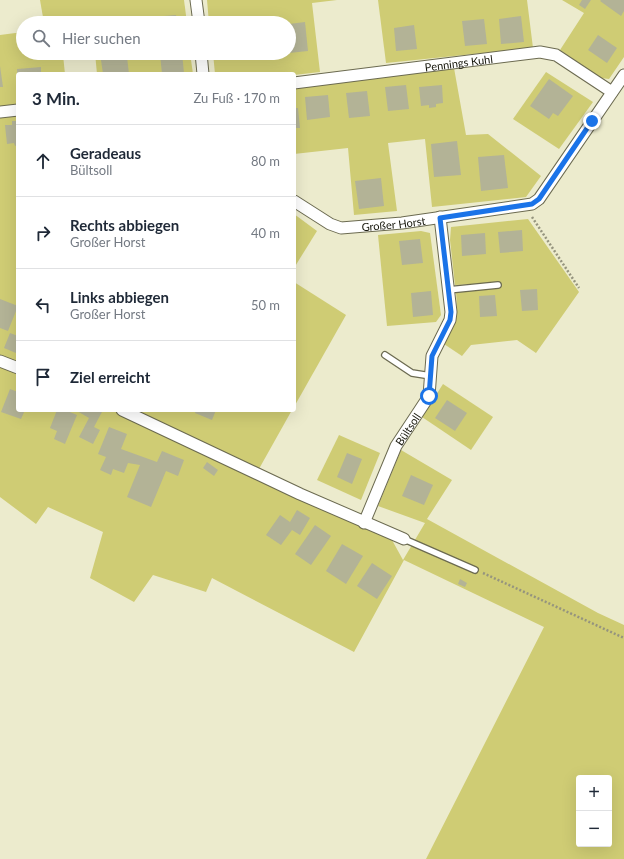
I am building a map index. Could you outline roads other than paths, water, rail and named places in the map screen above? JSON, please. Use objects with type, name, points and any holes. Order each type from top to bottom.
[{"type":"street","points":[[196,0],[197,16]]},
{"type":"street","name":"Pennings Kuhl","points":[[296,82],[540,52],[556,55],[612,92]]},
{"type":"street","points":[[201,60],[202,72]]},
{"type":"street","name":"Großer Horst","points":[[296,202],[330,224],[341,228],[402,223],[532,204],[539,199],[624,75]]},
{"type":"street","points":[[0,112],[16,110]]},
{"type":"street","name":"Bültsoll","points":[[364,523],[396,446],[429,396],[432,356],[450,320],[440,218]]},
{"type":"street","points":[[0,361],[16,367]]},
{"type":"street","points":[[126,412],[364,523],[404,539]]},
{"type":"lane","points":[[448,290],[498,285]]},
{"type":"lane","points":[[385,355],[412,373],[431,376]]},
{"type":"lane","points":[[404,539],[475,570]]}]
